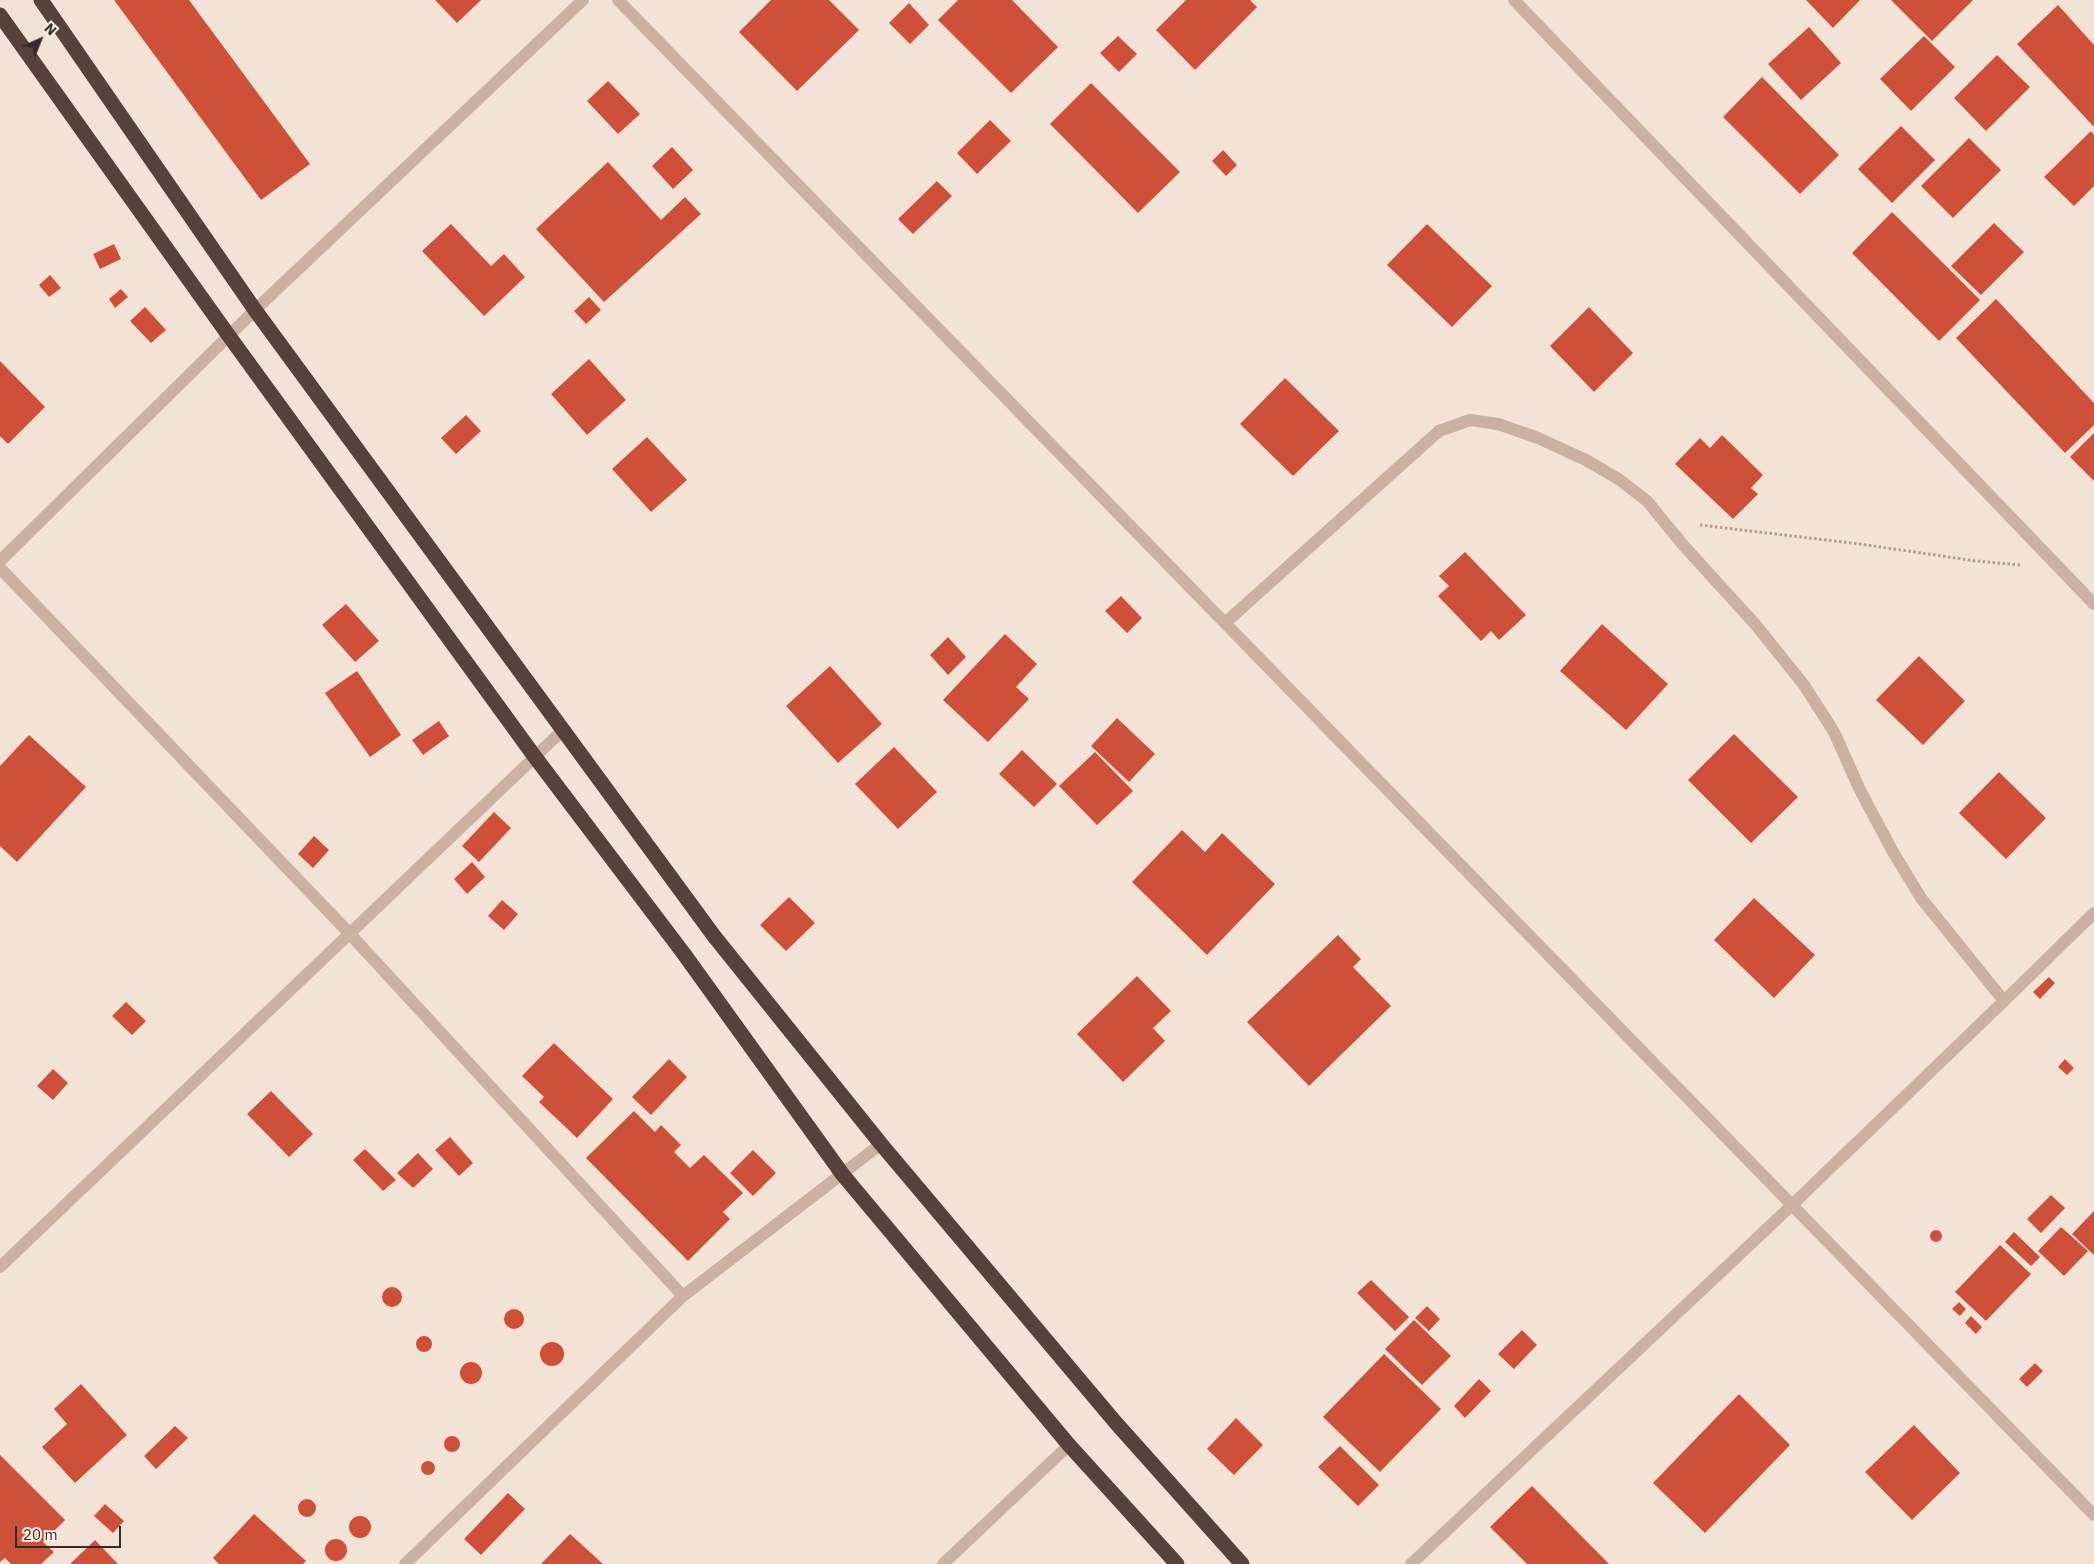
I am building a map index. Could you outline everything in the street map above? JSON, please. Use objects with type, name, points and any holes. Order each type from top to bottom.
[{"type":"highway","points":[[40,0],[256,310],[562,731],[714,936],[881,1144],[1116,1423],[1242,1564]]},
{"type":"highway","points":[[0,15],[229,336],[535,757],[684,954],[843,1175],[1069,1445],[1177,1564]]},
{"type":"street","points":[[0,562],[229,336],[583,0]]},
{"type":"street","points":[[618,0],[2094,1515]]},
{"type":"street","points":[[1514,0],[2094,604]]},
{"type":"street","points":[[1226,623],[1439,431],[1470,420],[1498,424],[1538,438],[1586,460],[1620,480],[1647,501],[1690,553],[1755,624],[1804,685],[1834,732],[1860,790],[1893,852],[1921,898],[2004,1001]]},
{"type":"street","points":[[0,568],[350,934],[683,1296]]},
{"type":"street","points":[[0,1267],[562,731]]},
{"type":"street","points":[[1411,1564],[1792,1205],[2094,912]]},
{"type":"street","points":[[405,1564],[683,1296],[881,1144]]},
{"type":"street","points":[[943,1564],[1069,1445]]},
{"type":"path","points":[[1695,524],[1860,544],[1976,561],[2059,568]]},
{"type":"building","points":[[114,0],[189,0],[310,164],[261,200]]},
{"type":"building","points":[[435,0],[481,0],[457,23]]},
{"type":"building","points":[[771,0],[829,0],[859,30],[797,91],[739,32]]},
{"type":"building","points":[[958,0],[1012,0],[1058,47],[1011,93],[938,20]]},
{"type":"building","points":[[1186,0],[1250,0],[1257,7],[1195,70],[1156,30]]},
{"type":"building","points":[[1806,0],[1860,0],[1833,28]]},
{"type":"building","points":[[1891,0],[1973,0],[1932,41]]},
{"type":"building","points":[[909,3],[929,25],[910,44],[889,23]]},
{"type":"building","points":[[2058,5],[2094,45],[2094,127],[2017,44]]},
{"type":"building","points":[[1809,27],[1841,63],[1801,100],[1768,64]]},
{"type":"building","points":[[1118,36],[1137,54],[1119,72],[1100,53]]},
{"type":"building","points":[[1924,36],[1955,67],[1911,111],[1880,79]]},
{"type":"building","points":[[1997,55],[2030,87],[1986,131],[1954,98]]},
{"type":"building","points":[[1762,77],[1839,155],[1800,194],[1723,117]]},
{"type":"building","points":[[608,81],[640,114],[618,134],[587,101]]},
{"type":"building","points":[[1091,83],[1180,172],[1138,213],[1050,124]]},
{"type":"building","points":[[990,120],[1011,141],[977,174],[957,153]]},
{"type":"building","points":[[1901,126],[1935,160],[1892,203],[1858,169]]},
{"type":"building","points":[[2091,131],[2094,135],[2094,186],[2074,206],[2044,177]]},
{"type":"building","points":[[1969,138],[2001,170],[1953,218],[1921,186]]},
{"type":"building","points":[[672,147],[693,170],[673,189],[652,166]]},
{"type":"building","points":[[1223,150],[1237,165],[1226,176],[1212,161]]},
{"type":"building","points":[[608,162],[661,220],[685,197],[701,214],[604,302],[536,229]]},
{"type":"building","points":[[937,181],[952,196],[913,234],[898,219]]},
{"type":"building","points":[[1892,212],[1980,300],[1939,341],[1852,253]]},
{"type":"building","points":[[1994,223],[2024,252],[1981,295],[1951,266]]},
{"type":"building","points":[[451,224],[491,266],[504,254],[525,277],[484,316],[422,251]]},
{"type":"building","points":[[1427,224],[1492,286],[1452,327],[1387,265]]},
{"type":"building","points":[[114,244],[121,259],[100,269],[93,254]]},
{"type":"building","points":[[50,275],[61,288],[49,297],[39,285]]},
{"type":"building","points":[[121,289],[128,297],[115,308],[109,299]]},
{"type":"building","points":[[589,297],[601,310],[586,324],[574,311]]},
{"type":"building","points":[[1996,299],[2094,403],[2094,425],[2065,453],[1956,338]]},
{"type":"building","points":[[145,307],[166,330],[151,343],[130,321]]},
{"type":"building","points":[[1589,307],[1633,353],[1594,392],[1550,346]]},
{"type":"building","points":[[589,359],[626,400],[587,435],[551,394]]},
{"type":"building","points":[[0,361],[45,407],[8,444],[0,436]]},
{"type":"building","points":[[1285,378],[1339,431],[1293,476],[1240,424]]},
{"type":"building","points":[[466,415],[481,431],[456,454],[441,438]]},
{"type":"building","points":[[2094,433],[2094,481],[2070,457]]},
{"type":"building","points":[[1722,435],[1763,475],[1751,488],[1758,494],[1733,519],[1675,464],[1700,438],[1710,448]]},
{"type":"building","points":[[647,437],[687,480],[651,512],[612,469]]},
{"type":"building","points":[[1465,552],[1526,615],[1499,640],[1491,631],[1481,641],[1438,596],[1449,586],[1439,576]]},
{"type":"building","points":[[1121,596],[1142,618],[1127,633],[1105,611]]},
{"type":"building","points":[[346,604],[379,641],[355,662],[322,625]]},
{"type":"building","points":[[1602,624],[1668,684],[1626,730],[1560,671]]},
{"type":"building","points":[[1005,634],[1037,664],[1016,687],[1029,699],[988,742],[943,700]]},
{"type":"building","points":[[948,637],[966,657],[948,675],[930,655]]},
{"type":"building","points":[[1919,656],[1965,701],[1923,745],[1876,700]]},
{"type":"building","points":[[830,666],[882,724],[838,763],[786,706]]},
{"type":"building","points":[[357,671],[401,735],[370,757],[325,693]]},
{"type":"building","points":[[1117,718],[1155,754],[1129,782],[1091,746]]},
{"type":"building","points":[[439,721],[449,736],[423,755],[412,740]]},
{"type":"building","points":[[1734,734],[1798,797],[1751,843],[1688,780]]},
{"type":"building","points":[[29,735],[86,787],[17,862],[0,846],[0,766]]},
{"type":"building","points":[[894,747],[937,792],[898,829],[855,784]]},
{"type":"building","points":[[1022,750],[1057,784],[1034,807],[999,774]]},
{"type":"building","points":[[1095,752],[1133,791],[1097,825],[1059,786]]},
{"type":"building","points":[[1999,772],[2046,818],[2006,859],[1959,813]]},
{"type":"building","points":[[494,812],[511,828],[479,862],[462,846]]},
{"type":"building","points":[[1182,830],[1205,852],[1222,833],[1275,884],[1207,955],[1132,882]]},
{"type":"building","points":[[314,836],[329,850],[313,868],[298,854]]},
{"type":"building","points":[[472,862],[485,877],[467,894],[454,879]]},
{"type":"building","points":[[789,897],[815,923],[786,951],[760,925]]},
{"type":"building","points":[[1754,898],[1815,955],[1774,998],[1714,940]]},
{"type":"building","points":[[502,900],[518,914],[504,930],[488,916]]},
{"type":"building","points":[[1338,935],[1361,959],[1353,967],[1391,1006],[1309,1086],[1247,1022]]},
{"type":"building","points":[[1137,976],[1171,1011],[1153,1028],[1165,1041],[1123,1082],[1077,1034]]},
{"type":"building","points":[[2049,977],[2055,983],[2040,999],[2033,992]]},
{"type":"building","points":[[126,1002],[146,1021],[132,1035],[112,1016]]},
{"type":"building","points":[[554,1043],[613,1099],[577,1138],[539,1102],[544,1097],[522,1076]]},
{"type":"building","points":[[669,1059],[687,1077],[651,1115],[632,1097]]},
{"type":"building","points":[[2065,1059],[2074,1068],[2067,1075],[2058,1067]]},
{"type":"building","points":[[53,1069],[68,1083],[53,1100],[37,1086]]},
{"type":"building","points":[[271,1091],[313,1134],[289,1157],[247,1114]]},
{"type":"building","points":[[634,1111],[655,1132],[661,1125],[681,1145],[674,1152],[690,1168],[704,1155],[743,1193],[723,1212],[730,1219],[688,1261],[586,1158]]},
{"type":"building","points":[[450,1137],[473,1163],[459,1176],[435,1150]]},
{"type":"building","points":[[365,1149],[396,1180],[383,1191],[353,1160]]},
{"type":"building","points":[[753,1150],[776,1173],[753,1196],[730,1173]]},
{"type":"building","points":[[418,1153],[433,1169],[413,1188],[397,1173]]},
{"type":"building","points":[[2051,1195],[2065,1208],[2041,1233],[2027,1219]]},
{"type":"building","points":[[2094,1211],[2094,1255],[2072,1234]]},
{"type":"building","points":[[2061,1227],[2088,1251],[2064,1276],[2038,1251]]},
{"type":"building","points":[[1938,1230],[1941,1231],[1941,1241],[1934,1242],[1931,1241],[1930,1234],[1931,1231]]},
{"type":"building","points":[[2014,1232],[2040,1257],[2031,1266],[2005,1242]]},
{"type":"building","points":[[2000,1245],[2031,1274],[1986,1321],[1955,1292]]},
{"type":"building","points":[[1371,1280],[1409,1317],[1395,1331],[1357,1293]]},
{"type":"building","points":[[392,1287],[399,1290],[402,1297],[399,1304],[392,1307],[385,1304],[382,1297],[385,1290]]},
{"type":"building","points":[[1959,1302],[1966,1309],[1960,1316],[1952,1309]]},
{"type":"building","points":[[1427,1306],[1440,1319],[1429,1331],[1415,1318]]},
{"type":"building","points":[[514,1309],[521,1312],[524,1319],[521,1326],[514,1329],[507,1326],[504,1319],[507,1312]]},
{"type":"building","points":[[1971,1316],[1982,1327],[1976,1334],[1965,1323]]},
{"type":"building","points":[[1414,1320],[1451,1356],[1422,1385],[1385,1349]]},
{"type":"building","points":[[1522,1330],[1537,1345],[1514,1369],[1498,1354]]},
{"type":"building","points":[[424,1336],[430,1338],[432,1344],[430,1350],[424,1352],[418,1350],[416,1344],[418,1338]]},
{"type":"building","points":[[552,1342],[560,1346],[564,1354],[560,1362],[552,1366],[544,1362],[540,1354],[544,1346]]},
{"type":"building","points":[[1384,1354],[1441,1409],[1380,1472],[1323,1417]]},
{"type":"building","points":[[471,1362],[479,1365],[482,1373],[479,1381],[471,1384],[463,1381],[460,1373],[463,1365]]},
{"type":"building","points":[[2035,1363],[2043,1371],[2027,1387],[2019,1379]]},
{"type":"building","points":[[1479,1379],[1491,1391],[1465,1418],[1454,1406]]},
{"type":"building","points":[[81,1384],[127,1435],[75,1483],[42,1447],[67,1424],[54,1409]]},
{"type":"building","points":[[1739,1394],[1790,1445],[1705,1533],[1653,1483]]},
{"type":"building","points":[[1236,1418],[1263,1445],[1234,1475],[1207,1449]]},
{"type":"building","points":[[1914,1425],[1960,1473],[1912,1520],[1865,1472]]},
{"type":"building","points":[[175,1426],[188,1438],[156,1469],[144,1456]]},
{"type":"building","points":[[449,1436],[455,1436],[460,1441],[458,1450],[449,1452],[444,1447],[444,1441]]},
{"type":"building","points":[[1340,1446],[1379,1485],[1358,1506],[1318,1467]]},
{"type":"building","points":[[0,1455],[65,1520],[43,1542],[54,1552],[41,1564],[11,1564],[5,1558],[0,1562]]},
{"type":"building","points":[[428,1461],[433,1463],[435,1468],[433,1473],[428,1475],[423,1473],[421,1468],[423,1463]]},
{"type":"building","points":[[1532,1486],[1609,1564],[1527,1564],[1490,1527]]},
{"type":"building","points":[[508,1493],[525,1509],[481,1555],[464,1539]]},
{"type":"building","points":[[307,1499],[313,1502],[316,1508],[313,1514],[307,1517],[301,1514],[298,1508],[301,1502]]},
{"type":"building","points":[[105,1504],[124,1521],[113,1533],[94,1516]]},
{"type":"building","points":[[254,1514],[306,1561],[303,1564],[219,1564],[213,1558]]},
{"type":"building","points":[[356,1516],[364,1516],[371,1523],[371,1531],[364,1538],[356,1538],[349,1531],[349,1523]]},
{"type":"building","points":[[570,1534],[603,1564],[541,1564]]},
{"type":"building","points":[[336,1539],[344,1542],[347,1550],[344,1558],[336,1561],[328,1558],[325,1550],[328,1542]]},
{"type":"building","points":[[95,1540],[118,1564],[70,1564]]}]
